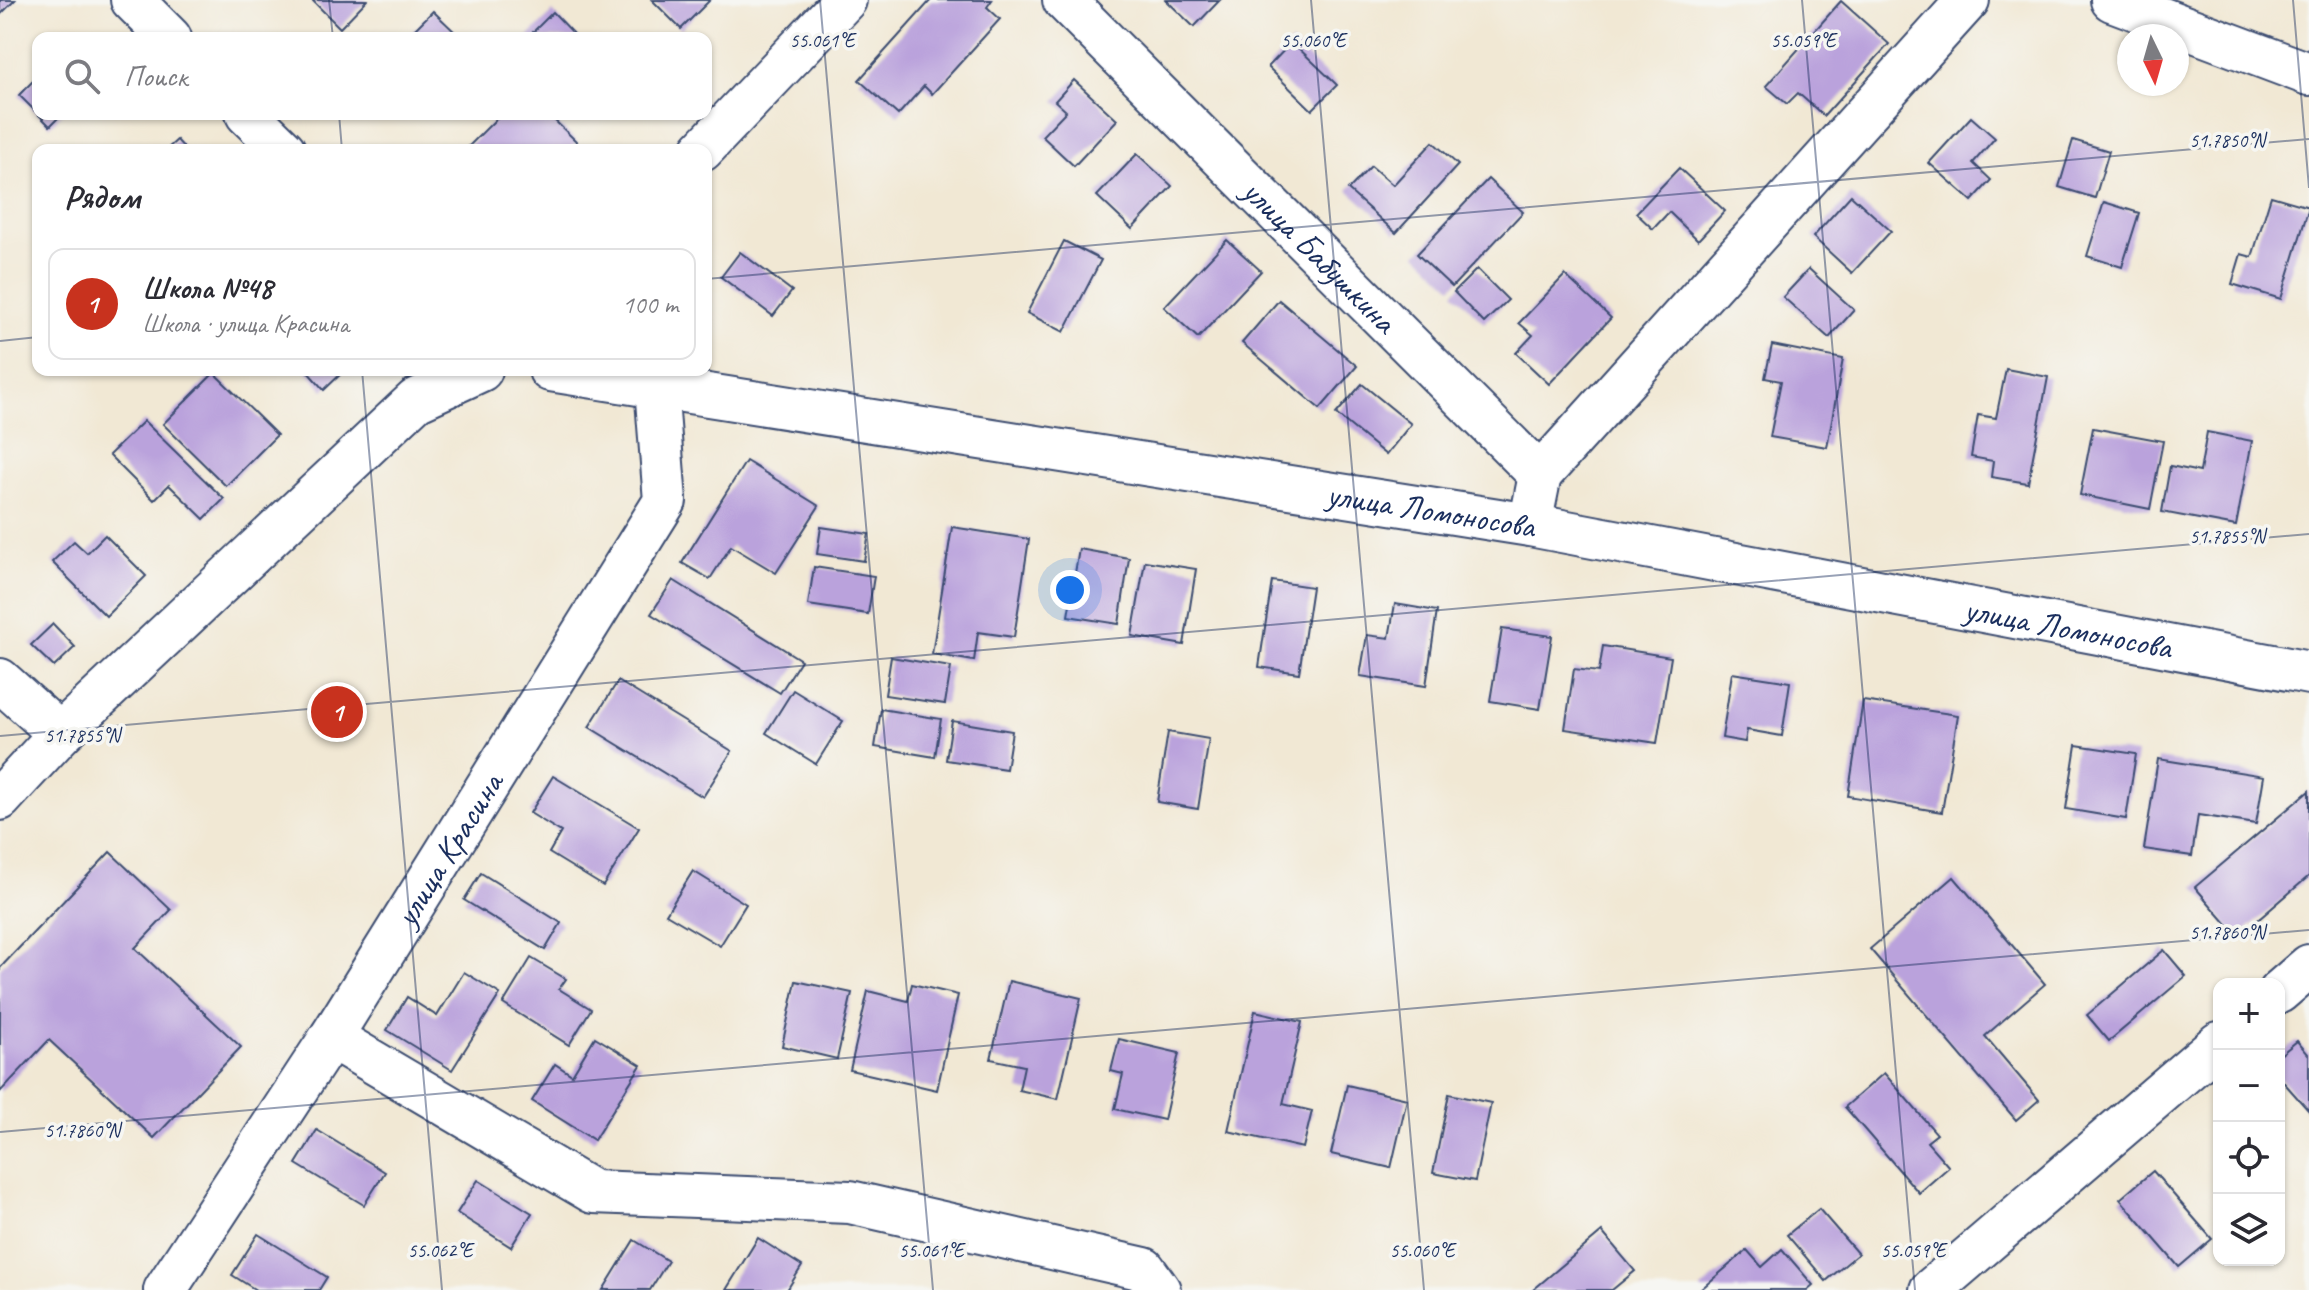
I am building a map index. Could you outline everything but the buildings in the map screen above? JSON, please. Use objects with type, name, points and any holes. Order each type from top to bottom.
[{"type":"street","points":[[132,0],[164,32]]},
{"type":"street","points":[[708,144],[845,0]]},
{"type":"street","name":"улица Бабушкина","points":[[1064,0],[1540,475]]},
{"type":"street","points":[[1530,525],[1540,475],[1968,0]]},
{"type":"street","points":[[2112,0],[2309,74]]},
{"type":"street","points":[[253,120],[278,144]]},
{"type":"street","points":[[0,799],[60,734],[416,400],[468,376]]},
{"type":"street","name":"улица Ломоносова","points":[[587,376],[1530,525],[2309,673]]},
{"type":"street","name":"улица Красина","points":[[165,1290],[331,1037],[665,501],[656,387]]},
{"type":"street","points":[[0,680],[60,734]]},
{"type":"street","points":[[2285,987],[2309,966]]},
{"type":"street","points":[[331,1037],[593,1192],[850,1202],[1144,1269],[1159,1290]]},
{"type":"street","points":[[1931,1290],[2213,1048]]},
{"type":"place","name":"Школа №48","points":[[337,712]]}]
